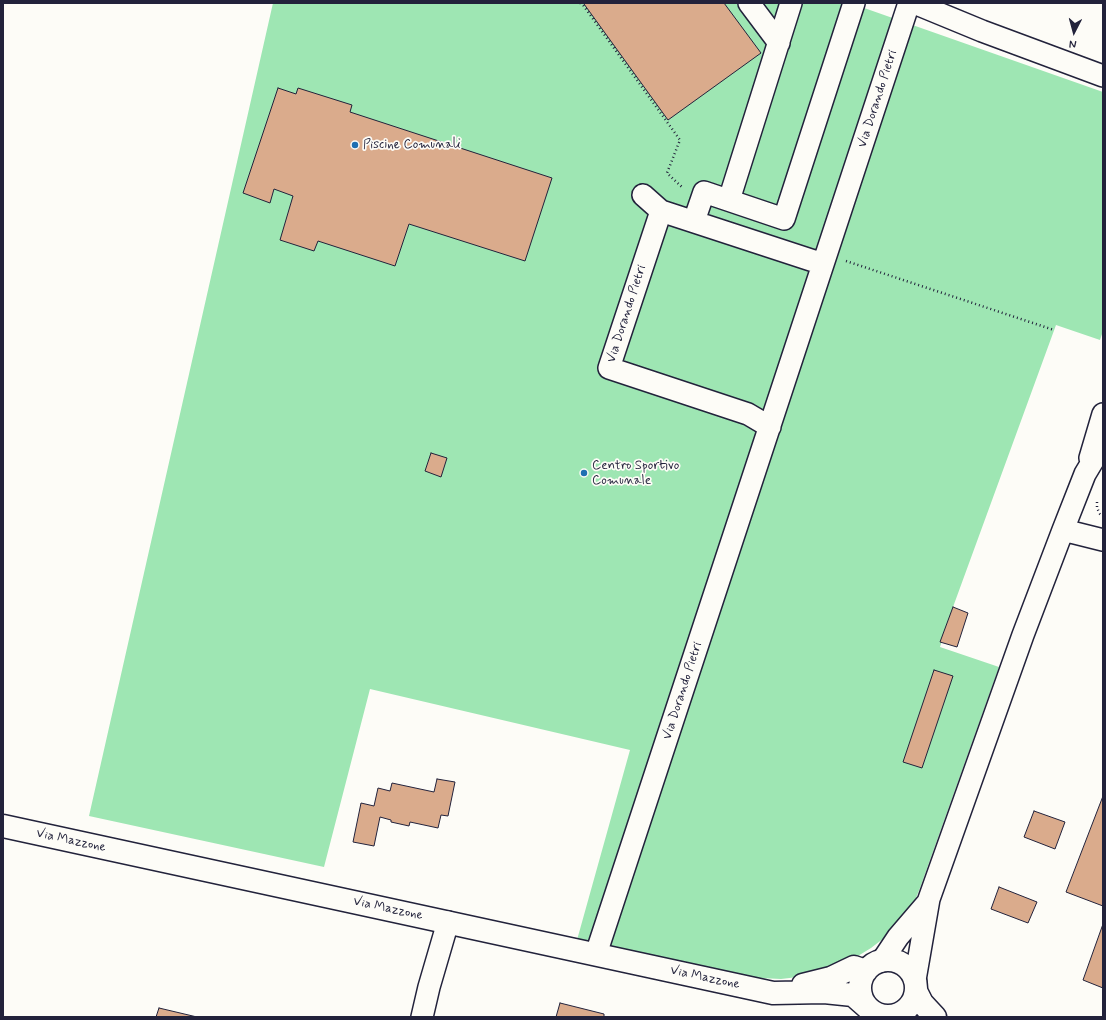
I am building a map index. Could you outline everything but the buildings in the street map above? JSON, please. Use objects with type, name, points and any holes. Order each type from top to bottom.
[{"type":"main road","name":"Via Mazzone","points":[[3,826],[773,993],[824,992],[853,995],[882,1015]]},
{"type":"main road","name":"Via Mazzone","points":[[773,993],[831,978],[854,967],[874,966],[890,960],[899,962],[912,972],[922,1003],[935,1017]]},
{"type":"main road","points":[[874,966],[862,978],[860,987],[863,999],[882,1015],[892,1016],[901,1013],[908,1007],[914,1000],[916,985]]},
{"type":"street","points":[[749,3],[778,43]]},
{"type":"street","points":[[729,200],[791,3]]},
{"type":"street","points":[[694,221],[704,192],[784,219],[854,3]]},
{"type":"street","name":"Via Dorando Pietri","points":[[596,954],[770,427],[833,262],[909,3]]},
{"type":"street","points":[[914,3],[982,31],[1103,76]]},
{"type":"street","points":[[643,195],[661,210],[833,262]]},
{"type":"street","name":"Via Dorando Pietri","points":[[661,210],[609,368],[748,414],[770,427]]},
{"type":"street","points":[[916,985],[929,900],[1023,635],[1085,474],[1103,414]]},
{"type":"street","points":[[1085,474],[1103,444]]},
{"type":"street","points":[[1063,530],[1103,540]]},
{"type":"street","points":[[874,966],[929,900]]},
{"type":"street","points":[[422,1017],[448,922]]},
{"type":"path","points":[[580,3],[583,5],[680,140],[667,173]]},
{"type":"path","points":[[833,262],[1054,330]]},
{"type":"path","points":[[1097,501],[1097,508],[1103,516]]},
{"type":"green space","name":"Centro Sportivo Comunale","points":[[273,3],[850,3],[1103,92],[1103,331],[1100,340],[1056,325],[953,607],[940,647],[999,667],[913,905],[888,935],[871,948],[853,959],[806,976],[781,979],[760,978],[732,973],[577,940],[630,750],[370,689],[324,867],[89,816]]},
{"type":"place","name":"Piscine Comunali","points":[[355,145]]},
{"type":"place","name":"Centro Sportivo Comunale","points":[[584,473]]}]
